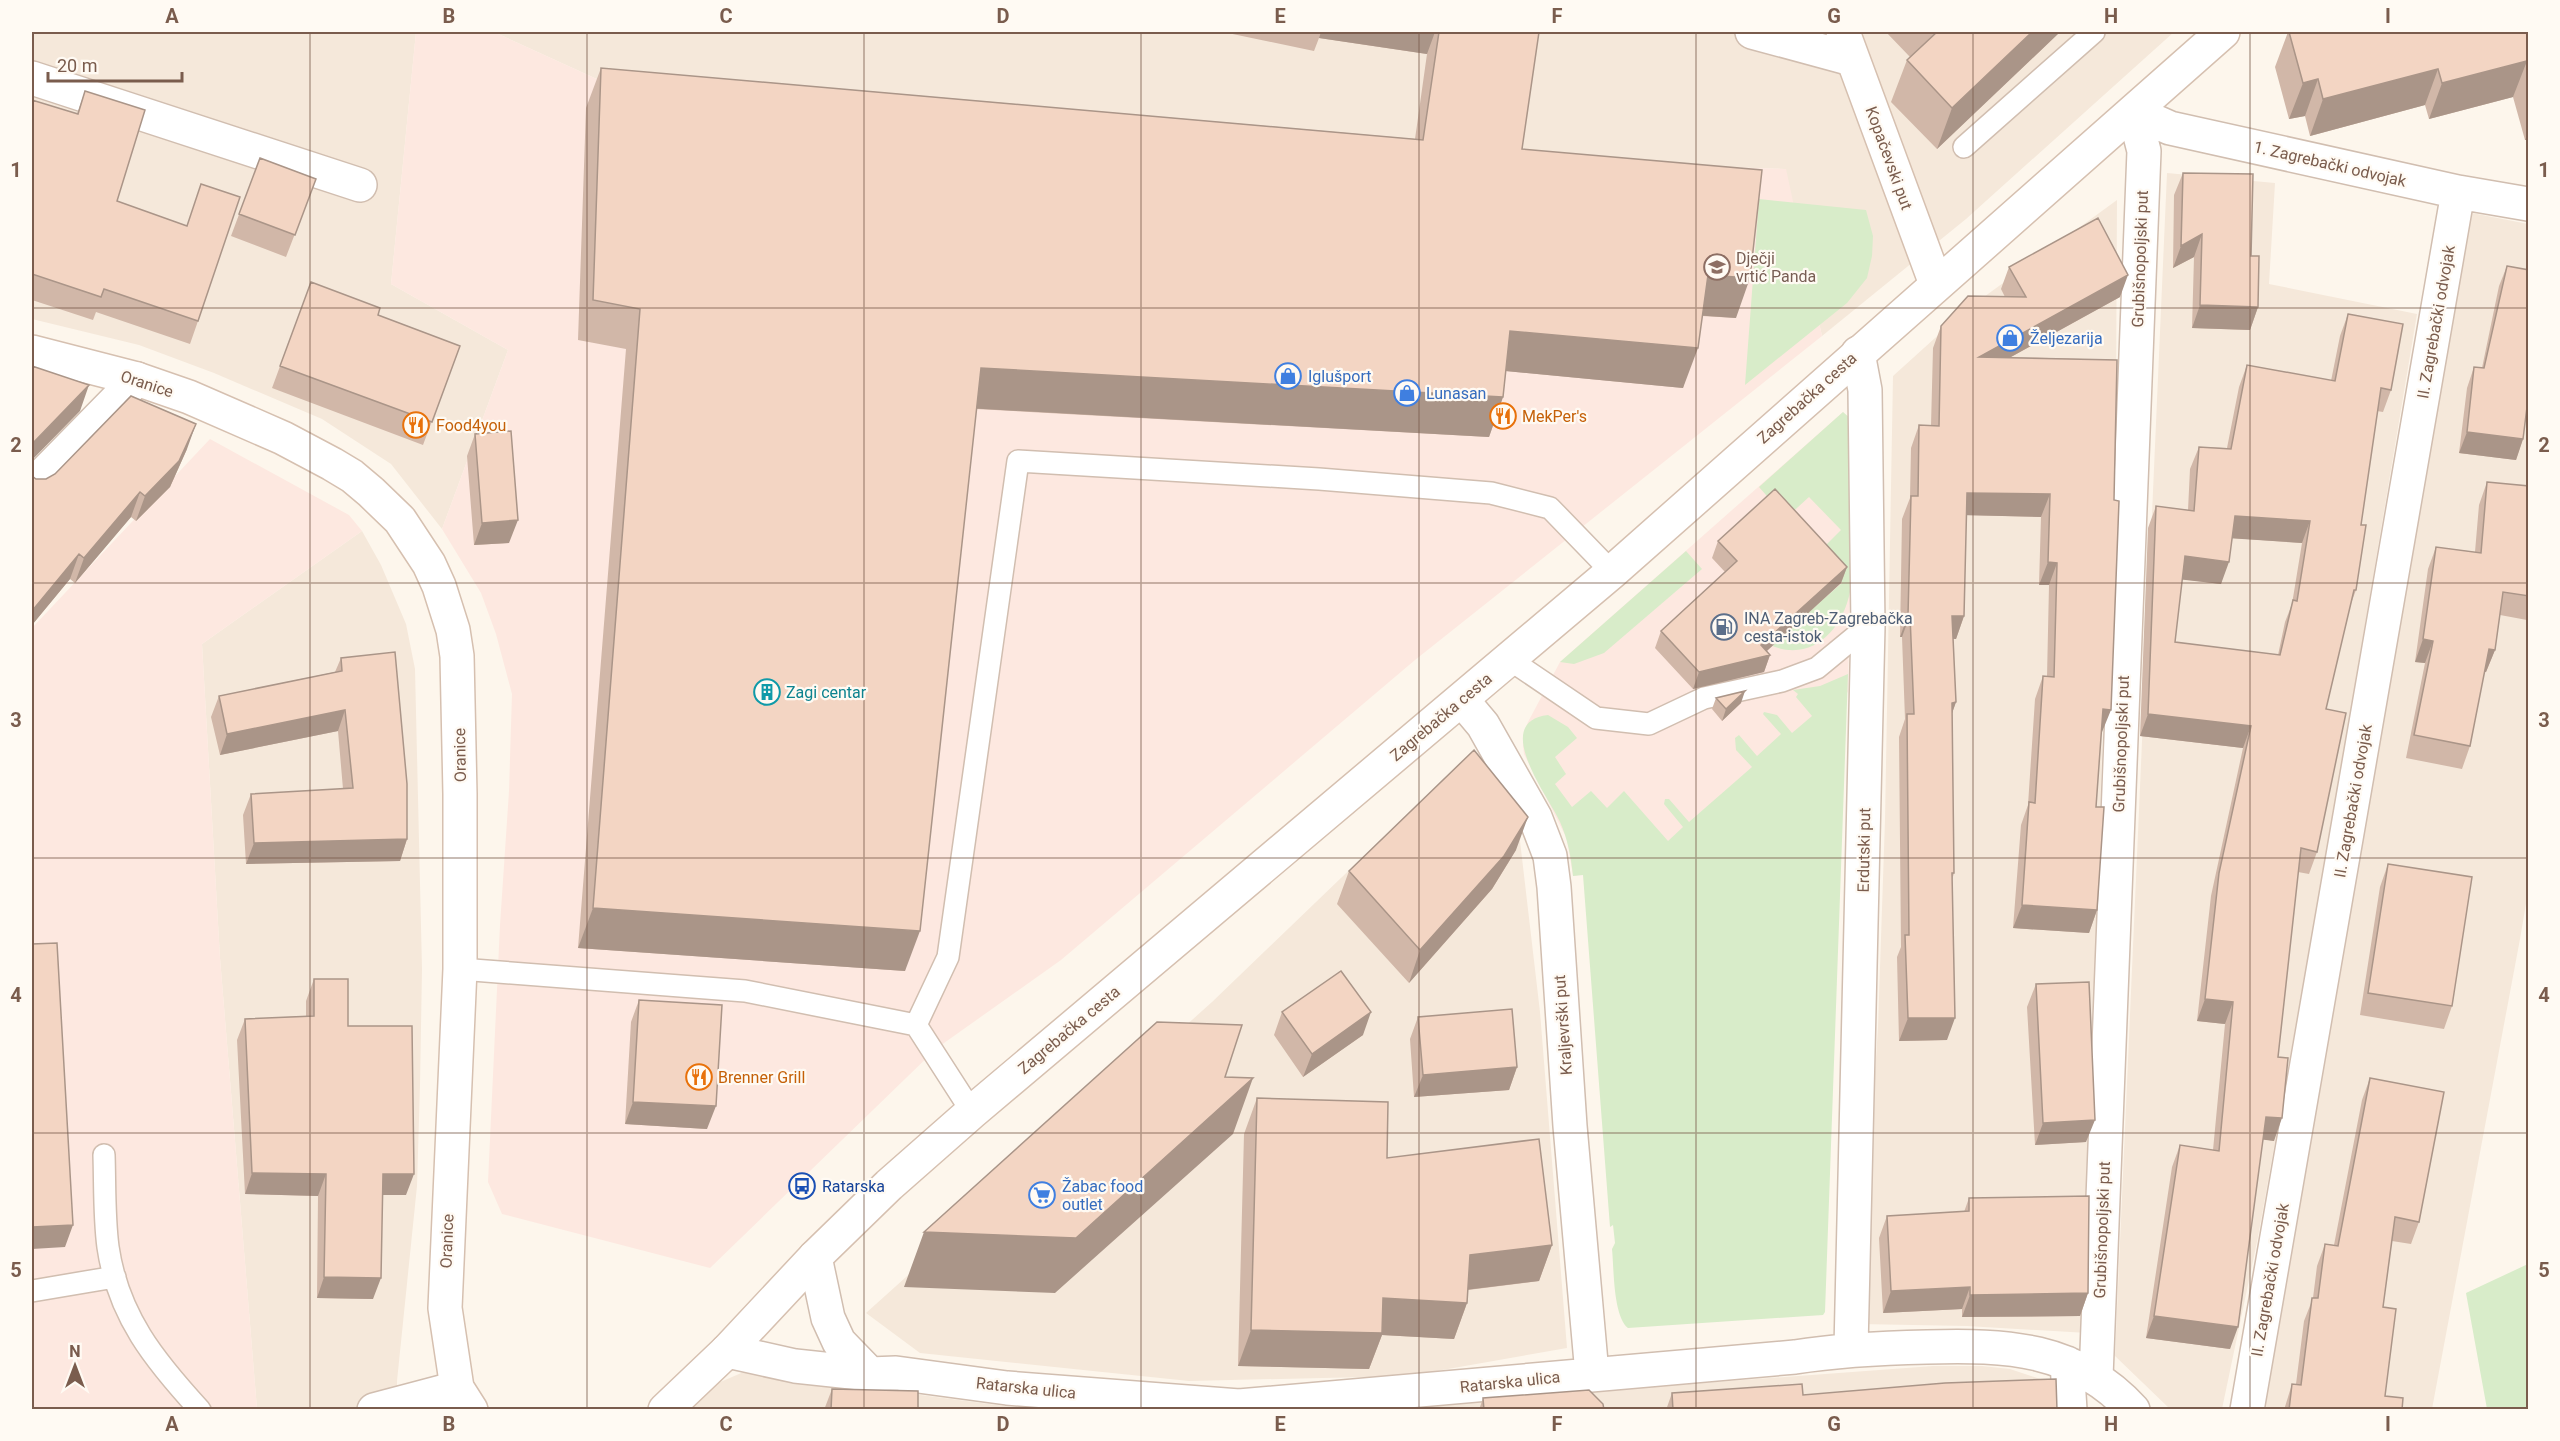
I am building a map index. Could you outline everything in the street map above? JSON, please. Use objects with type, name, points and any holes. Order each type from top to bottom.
[{"type":"street","points":[[1752,32],[1848,45]]},
{"type":"street","name":"Zagrebačka cesta","points":[[665,1410],[727,1351],[815,1257],[889,1185],[972,1112],[1612,572],[2223,32]]},
{"type":"street","name":"Kopačevski put","points":[[1848,45],[1936,284]]},
{"type":"street","points":[[32,78],[360,185]]},
{"type":"street","name":"1. Zagrebački odvojak","points":[[2134,112],[2170,128],[2458,192],[2529,204]]},
{"type":"street","name":"Grubišnopoljski put","points":[[2096,1377],[2144,152],[2134,112]]},
{"type":"street","name":"II. Zagrebački odvojak","points":[[2247,1410],[2458,192]]},
{"type":"street","name":"Oranice","points":[[32,352],[137,379],[231,414],[292,443],[352,476],[386,505],[400,520],[429,564],[453,630],[457,663],[460,969],[445,1308],[458,1402]]},
{"type":"street","name":"Erdutski put","points":[[1851,1348],[1868,626],[1865,390],[1858,353]]},
{"type":"street","points":[[32,486],[137,379]]},
{"type":"street","name":"Kraljevrški put","points":[[1462,700],[1483,725],[1535,817],[1550,856],[1570,1126],[1592,1374]]},
{"type":"street","points":[[815,1257],[828,1318],[839,1342],[870,1374]]},
{"type":"street","name":"Ratarska ulica","points":[[727,1351],[795,1366],[870,1374],[897,1373],[1007,1388],[1239,1406],[1795,1357],[1851,1348],[1981,1345],[2028,1350],[2067,1363],[2096,1377],[2123,1398],[2133,1410]]},
{"type":"street","points":[[2067,1363],[2070,1410]]},
{"type":"street","points":[[374,1410],[458,1402]]},
{"type":"lane","points":[[1964,147],[2094,32]]},
{"type":"lane","points":[[916,1025],[948,957],[1018,461],[1320,479],[1491,493],[1550,507],[1612,572]]},
{"type":"lane","points":[[1509,659],[1596,718],[1649,724],[1704,698],[1782,681],[1817,668],[1868,626]]},
{"type":"lane","points":[[460,969],[745,991],[916,1025],[972,1112]]},
{"type":"lane","points":[[104,1155],[108,1247],[119,1295],[136,1332],[170,1377],[200,1410]]},
{"type":"lane","points":[[32,1291],[115,1277]]},
{"type":"shaded area","points":[[32,32],[416,32],[391,284],[508,350],[442,529],[391,464],[322,419],[214,373],[139,345],[32,319]]},
{"type":"shaded area","points":[[416,32],[494,32],[634,96],[1312,155],[1786,169],[1822,336],[1415,660],[1061,960],[937,1048],[710,1268],[502,1214],[488,1182],[512,694],[496,634],[481,593],[442,529],[508,350],[391,284]]},
{"type":"shaded area","points":[[494,32],[2174,32],[1966,219],[1822,336],[1785,169],[1312,155],[634,96]]},
{"type":"shaded area","points":[[2167,173],[2275,183],[2269,284],[2417,314],[2332,822],[2258,1237],[2222,1409],[2170,1409],[2115,1356]]},
{"type":"shaded area","points":[[2117,200],[2116,403],[2107,593],[2098,880],[2088,1333],[1967,1326],[1859,1324],[1878,1027],[1885,820],[1893,376],[1966,310]]},
{"type":"shaded area","points":[[2472,213],[2528,224],[2528,892],[2520,939],[2432,1409],[2264,1410]]},
{"type":"shaded area","name":"INA Zagreb-Zagrebačka cesta-istok","points":[[1843,412],[1853,423],[1848,692],[1672,856],[1573,876],[1567,839],[1524,754],[1523,745],[1523,736],[1528,722],[1560,662]]},
{"type":"shaded area","points":[[210,439],[349,515],[362,531],[202,644],[220,958],[257,1409],[32,1410],[32,628]]},
{"type":"shaded area","points":[[362,531],[381,565],[406,624],[415,669],[422,969],[420,1085],[417,1186],[397,1381],[397,1409],[257,1409],[220,958],[202,644]]},
{"type":"shaded area","points":[[1472,752],[1520,841],[1540,1012],[1567,1348],[1408,1376],[1189,1381],[920,1353],[866,1313],[1212,1002]]},
{"type":"shaded area","points":[[1933,1366],[1982,1366],[2010,1369],[2043,1380],[2046,1410],[1396,1410],[1608,1390]]},
{"type":"shaded area","points":[[746,1371],[794,1374],[905,1393],[1028,1409],[691,1410],[718,1383]]},
{"type":"green space","points":[[1759,199],[1866,210],[1873,236],[1872,256],[1867,278],[1847,303],[1745,385]]},
{"type":"green space","points":[[1843,412],[1851,419],[1853,427],[1850,592],[1846,606],[1832,631],[1811,646],[1799,650],[1770,645],[1842,583],[1818,553],[1841,530],[1809,497],[1786,518],[1759,487]]},
{"type":"green space","points":[[1686,551],[1702,569],[1604,653],[1574,664],[1560,662]]},
{"type":"green space","points":[[1848,674],[1825,1312],[1823,1315],[1628,1328],[1619,1313],[1615,1292],[1612,1249],[1615,1243],[1613,1225],[1610,1227],[1583,875],[1573,876],[1563,829],[1528,762],[1523,745],[1524,731],[1531,721],[1548,715],[1568,727],[1577,738],[1555,757],[1566,774],[1555,784],[1572,807],[1591,791],[1607,808],[1624,791],[1668,841],[1683,827],[1664,804],[1665,799],[1669,799],[1689,822],[1752,767],[1736,750],[1735,738],[1739,735],[1757,756],[1781,734],[1763,714],[1764,712],[1777,715],[1792,733],[1812,716],[1793,690],[1820,686]]},
{"type":"green space","points":[[2528,1264],[2528,1409],[2487,1409],[2466,1293]]},
{"type":"building","name":"Zagi centar","points":[[1439,32],[1539,32],[1522,149],[1762,170],[1750,278],[1708,275],[1698,348],[1510,331],[1503,397],[981,368],[920,931],[593,908],[640,309],[593,300],[601,68],[1423,140]]},
{"type":"building","points":[[1937,32],[2032,32],[1952,108],[1907,60]]},
{"type":"building","points":[[2289,32],[2529,32],[2529,67],[2527,61],[2442,83],[2438,69],[2323,99],[2318,79],[2303,83]]},
{"type":"building","points":[[85,91],[145,110],[117,201],[187,226],[201,184],[240,197],[198,321],[104,289],[101,297],[32,274],[32,100],[78,114]]},
{"type":"building","points":[[260,158],[316,179],[295,235],[239,214]]},
{"type":"building","points":[[2183,173],[2253,174],[2251,256],[2259,256],[2258,307],[2200,305],[2202,234],[2181,246]]},
{"type":"building","points":[[2098,218],[2128,275],[1979,357],[2117,360],[2114,500],[2119,501],[2111,710],[2103,709],[2096,807],[2104,807],[2097,910],[2022,905],[2029,802],[2035,803],[2043,676],[2054,677],[2057,563],[2048,562],[2050,494],[1967,493],[1964,616],[1952,616],[1956,702],[1952,703],[1955,1018],[1908,1018],[1905,935],[1909,935],[1907,714],[1914,714],[1910,615],[1908,615],[1911,496],[1918,496],[1919,425],[1939,426],[1941,326],[1968,296],[2026,297],[2009,267]]},
{"type":"building","points":[[2507,266],[2529,270],[2529,391],[2523,439],[2467,432],[2474,367],[2484,368]]},
{"type":"building","points":[[311,282],[380,308],[378,315],[460,346],[432,422],[280,366]]},
{"type":"building","points":[[2348,314],[2403,324],[2391,390],[2381,388],[2361,525],[2366,525],[2356,590],[2354,590],[2326,709],[2346,713],[2317,852],[2301,848],[2278,1057],[2288,1058],[2282,1118],[2266,1117],[2238,1327],[2154,1316],[2180,1145],[2219,1151],[2233,1002],[2205,999],[2219,873],[2251,726],[2148,714],[2156,506],[2194,511],[2199,447],[2231,449],[2247,365],[2335,381]],"holes":[[[2235,516],[2310,521],[2297,601],[2293,600],[2280,655],[2175,642],[2185,556],[2229,562]]]},
{"type":"building","points":[[32,366],[89,385],[32,444]]},
{"type":"building","points":[[131,396],[196,424],[179,461],[145,496],[140,492],[84,558],[79,554],[32,611],[32,476],[36,479],[46,479],[55,474]]},
{"type":"building","points":[[511,431],[518,520],[482,523],[475,434]]},
{"type":"building","points":[[2487,482],[2529,486],[2529,596],[2503,592],[2495,650],[2489,649],[2470,746],[2414,735],[2433,641],[2423,639],[2436,547],[2481,553]]},
{"type":"building","points":[[1775,489],[1847,567],[1761,645],[1770,655],[1699,672],[1661,631],[1737,561],[1718,541]]},
{"type":"building","points":[[395,652],[407,784],[407,839],[254,843],[251,794],[353,788],[345,710],[227,734],[219,696],[342,671],[341,658]]},
{"type":"building","points":[[1745,691],[1726,709],[1716,698]]},
{"type":"building","points":[[1474,750],[1528,817],[1504,856],[1420,950],[1349,871]]},
{"type":"building","points":[[2388,864],[2472,877],[2452,1006],[2368,993]]},
{"type":"building","points":[[57,943],[73,1225],[32,1227],[32,944]]},
{"type":"building","points":[[1341,971],[1371,1012],[1312,1054],[1282,1012]]},
{"type":"building","points":[[314,979],[348,979],[348,1026],[412,1026],[414,1174],[383,1174],[381,1278],[324,1277],[326,1174],[252,1173],[245,1019],[314,1016]]},
{"type":"building","points":[[2089,982],[2095,1120],[2043,1123],[2036,984]]},
{"type":"building","points":[[639,1000],[722,1005],[716,1106],[633,1102]]},
{"type":"building","points":[[1512,1009],[1517,1067],[1423,1075],[1418,1017]]},
{"type":"building","points":[[1157,1022],[1242,1025],[1225,1077],[1253,1078],[1076,1238],[924,1232]]},
{"type":"building","points":[[2370,1078],[2444,1092],[2419,1222],[2395,1217],[2383,1307],[2396,1309],[2385,1396],[2403,1398],[2402,1410],[2289,1410],[2292,1384],[2301,1385],[2312,1298],[2318,1298],[2325,1244],[2338,1246]]},
{"type":"building","points":[[1257,1098],[1388,1102],[1387,1158],[1539,1139],[1552,1245],[1470,1255],[1467,1303],[1383,1298],[1382,1333],[1251,1330]]},
{"type":"building","points":[[2089,1196],[2088,1293],[1970,1295],[1970,1287],[1891,1291],[1887,1216],[1969,1211],[1969,1198]]},
{"type":"building","points":[[2056,1379],[2057,1410],[1673,1410],[1672,1393],[1802,1384],[1803,1395],[1945,1383]]},
{"type":"building","points":[[832,1389],[918,1391],[918,1410],[831,1410]]},
{"type":"building","points":[[1589,1390],[1603,1404],[1604,1410],[1484,1410],[1483,1398]]},
{"type":"place","name":"Dječji vrtić Panda","points":[[1717,267]]},
{"type":"place","name":"Željezarija","points":[[2010,338]]},
{"type":"place","name":"Iglušport","points":[[1288,376]]},
{"type":"place","name":"Lunasan","points":[[1407,393]]},
{"type":"place","name":"MekPer's","points":[[1503,416]]},
{"type":"place","name":"Food4you","points":[[416,425]]},
{"type":"place","name":"INA Zagreb-Zagrebačka cesta-istok","points":[[1724,627]]},
{"type":"place","name":"Zagi centar","points":[[767,692]]},
{"type":"place","name":"Brenner Grill","points":[[699,1077]]},
{"type":"place","name":"Ratarska","points":[[802,1186]]},
{"type":"place","name":"Žabac food outlet","points":[[1042,1195]]}]
